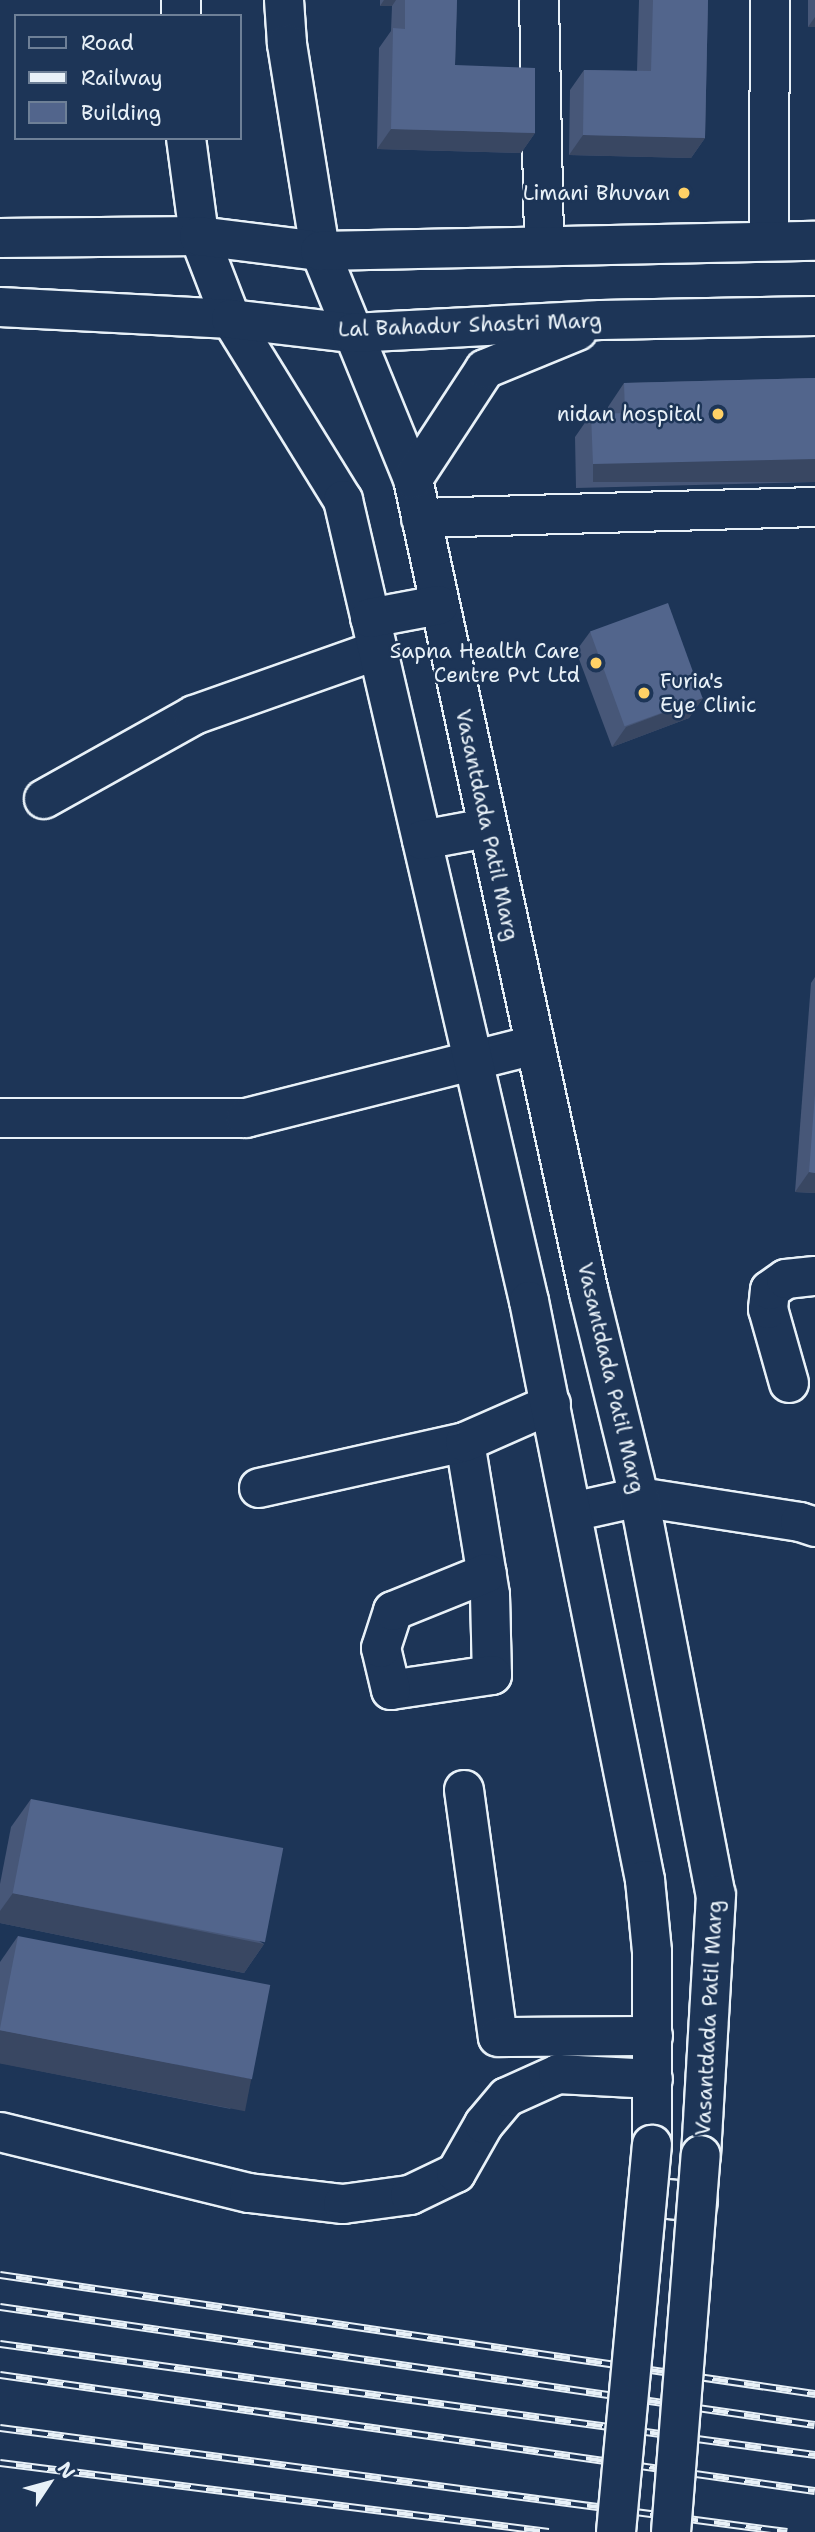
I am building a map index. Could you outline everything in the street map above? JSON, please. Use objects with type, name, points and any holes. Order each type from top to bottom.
[{"type":"main road","name":"Vasantdada Patil Marg","points":[[284,0],[287,44],[320,251],[413,479],[589,1293],[639,1497],[716,1895],[698,2202],[671,2532]]},
{"type":"main road","points":[[539,0],[544,246]]},
{"type":"main road","points":[[769,241],[770,0]]},
{"type":"main road","points":[[186,140],[198,236],[231,319],[343,500],[530,1301],[645,1880],[652,1952],[652,2145],[616,2532]]},
{"type":"main road","points":[[0,238],[198,236],[320,251],[815,241]]},
{"type":"main road","name":"Lal Bahadur Shastri Marg","points":[[0,307],[231,319],[352,333],[601,320],[815,316]]},
{"type":"main road","points":[[413,479],[485,369],[601,320]]},
{"type":"main road","points":[[421,518],[815,507]]},
{"type":"main road","points":[[44,799],[194,715],[439,605]]},
{"type":"main road","points":[[422,840],[487,828]]},
{"type":"main road","points":[[0,1118],[246,1118],[535,1045]]},
{"type":"main road","points":[[789,1383],[768,1309],[770,1290],[786,1279],[815,1276]]},
{"type":"main road","points":[[530,1301],[589,1293]]},
{"type":"main road","points":[[259,1488],[465,1442],[551,1404]]},
{"type":"main road","points":[[465,1442],[487,1573]]},
{"type":"main road","points":[[572,1512],[639,1497],[800,1522],[815,1527]]},
{"type":"main road","points":[[464,1790],[498,2037],[653,2036]]},
{"type":"main road","points":[[0,2132],[249,2193],[343,2204],[410,2195],[456,2173],[484,2124],[507,2097],[558,2074],[653,2079]]},
{"type":"main road","points":[[648,2197],[698,2202]]},
{"type":"building","points":[[405,0],[457,0],[455,65],[535,68],[535,133],[391,129],[393,28],[405,29]]},
{"type":"building","points":[[653,0],[708,0],[705,138],[583,135],[584,70],[651,71]]},
{"type":"building","points":[[815,378],[815,459],[593,464],[591,414],[625,413],[624,383]]},
{"type":"building","points":[[668,603],[703,698],[625,726],[590,631]]},
{"type":"building","points":[[815,1094],[815,1173],[809,1172]]},
{"type":"building","points":[[31,1799],[283,1848],[265,1942],[13,1893]]},
{"type":"building","points":[[18,1936],[270,1985],[252,2079],[0,2030]]},
{"type":"railway","points":[[0,2275],[815,2394]]},
{"type":"railway","points":[[0,2307],[815,2425]]},
{"type":"railway","points":[[0,2344],[815,2455]]},
{"type":"railway","points":[[0,2375],[815,2491]]},
{"type":"railway","points":[[0,2428],[787,2532]]},
{"type":"railway","points":[[0,2463],[549,2532]]},
{"type":"place","name":"Limani Bhuvan","points":[[684,193]]},
{"type":"place","name":"nidan hospital","points":[[718,414]]},
{"type":"place","name":"Sapna Health Care Centre Pvt Ltd","points":[[596,663]]},
{"type":"place","name":"Furia's Eye Clinic","points":[[644,693]]}]
